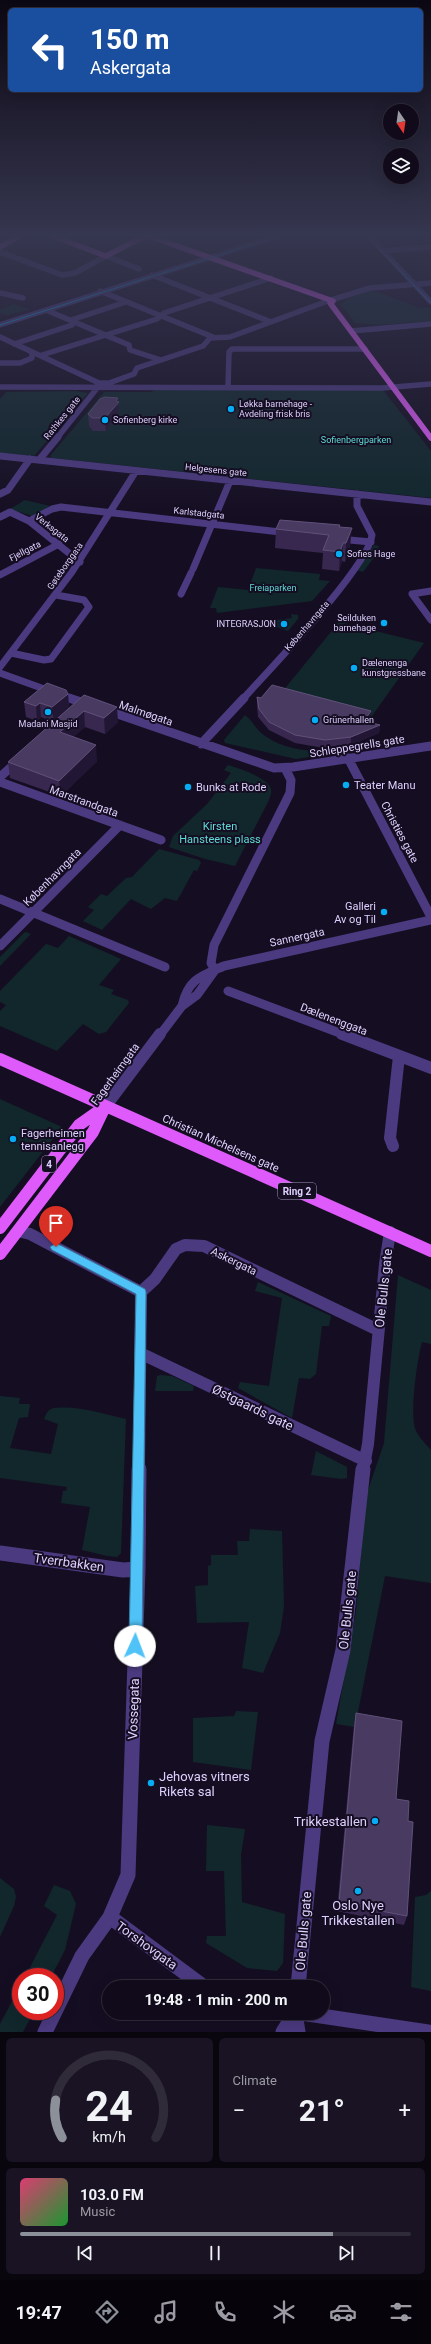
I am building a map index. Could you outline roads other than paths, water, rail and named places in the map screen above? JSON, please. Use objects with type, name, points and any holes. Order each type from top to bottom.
[{"type":"main road","points":[[351,331],[393,387],[394,391],[431,438]]},
{"type":"main road","name":"Christian Michelsens gate","points":[[0,1059],[105,1107],[431,1250]]},
{"type":"main road","name":"4","points":[[0,1228],[79,1125],[105,1107]]},
{"type":"main road","name":"Fagerheimgata","points":[[0,1254],[93,1132],[105,1107]]},
{"type":"street","points":[[14,344],[49,331]]},
{"type":"street","points":[[95,331],[129,345],[130,350],[160,360]]},
{"type":"street","points":[[42,355],[118,331]]},
{"type":"street","points":[[198,331],[213,337],[228,337],[246,331]]},
{"type":"street","points":[[0,337],[32,353],[42,355],[100,385],[133,374],[137,368],[203,346],[206,340],[213,337]]},
{"type":"street","points":[[228,388],[229,352],[232,349],[365,349]]},
{"type":"street","points":[[0,363],[28,361],[32,358],[32,353]]},
{"type":"street","points":[[0,387],[100,385],[228,388],[393,387],[431,384]]},
{"type":"street","name":"Rathkes gate","points":[[39,460],[100,385]]},
{"type":"street","name":"Helgesens gate","points":[[0,456],[431,502]]},
{"type":"street","points":[[0,494],[8,490],[30,459]]},
{"type":"street","name":"Gøteborggata","points":[[0,667],[80,562],[136,471]]},
{"type":"street","points":[[181,594],[230,481]]},
{"type":"street","points":[[328,537],[370,542],[371,530],[357,506],[357,494]]},
{"type":"street","name":"Karlstadgata","points":[[29,521],[56,507],[297,534]]},
{"type":"street","name":"Verksgata","points":[[0,517],[10,512],[29,521],[80,562]]},
{"type":"street","name":"Københavngata","points":[[201,744],[330,599],[364,556],[370,542]]},
{"type":"street","name":"Fjellgata","points":[[0,575],[59,544]]},
{"type":"street","points":[[431,591],[412,594],[431,620]]},
{"type":"street","points":[[11,653],[44,660],[51,659],[89,607],[84,600],[56,595]]},
{"type":"street","name":"Malmøgata","points":[[0,673],[81,705],[268,767],[286,768]]},
{"type":"street","name":"Schleppegrells gate","points":[[286,768],[430,747]]},
{"type":"street","points":[[0,777],[26,754]]},
{"type":"street","name":"Christies gate","points":[[348,758],[431,918]]},
{"type":"street","points":[[215,970],[212,964],[214,946],[290,793],[291,780],[286,768]]},
{"type":"street","name":"Marstrandgata","points":[[0,782],[161,840]]},
{"type":"street","name":"Københavngata","points":[[0,946],[120,825]]},
{"type":"street","points":[[0,899],[165,967]]},
{"type":"street","name":"Sannergata","points":[[215,970],[243,961],[431,918]]},
{"type":"street","name":"Fagerheimgata","points":[[105,1107],[182,1006],[197,995],[215,970]]},
{"type":"street","name":"Dælenenggata","points":[[228,991],[431,1068]]},
{"type":"street","points":[[393,1146],[390,1138],[399,1056]]},
{"type":"street","points":[[18,1231],[30,1234],[141,1292]]},
{"type":"street","name":"Ole Bulls gate","points":[[299,1980],[322,1747],[343,1650],[359,1494],[366,1461],[378,1330],[390,1232]]},
{"type":"street","name":"Askergata","points":[[141,1292],[155,1279],[176,1249],[185,1245],[204,1246],[378,1330]]},
{"type":"street","name":"Vossegata","points":[[45,2032],[82,1956],[110,1918],[128,1875],[138,1569],[141,1292]]},
{"type":"street","name":"Østgaards gate","points":[[140,1353],[366,1461]]},
{"type":"street","name":"Tverrbakken","points":[[0,1552],[123,1570],[138,1569]]},
{"type":"street","name":"Torshovgata","points":[[110,1918],[194,1980]]},
{"type":"street","points":[[330,2017],[428,2032]]},
{"type":"street","points":[[283,2032],[291,2020]]},
{"type":"street","points":[[296,2020],[298,2032]]},
{"type":"place","name":"Løkka barnehage - Avdeling frisk bris","points":[[231,409]]},
{"type":"place","name":"Sofienberg kirke","points":[[105,420]]},
{"type":"place","name":"Sofies Hage","points":[[339,554]]},
{"type":"place","name":"Seilduken barnehage","points":[[384,623]]},
{"type":"place","name":"INTEGRASJON","points":[[284,624]]},
{"type":"place","name":"Dælenenga kunstgressbane","points":[[354,668]]},
{"type":"place","name":"Madani Masjid","points":[[48,712]]},
{"type":"place","name":"Grünerhallen","points":[[315,720]]},
{"type":"place","name":"Teater Manu","points":[[346,785]]},
{"type":"place","name":"Bunks at Rode","points":[[188,787]]},
{"type":"place","name":"Galleri Av og Til","points":[[384,912]]},
{"type":"place","name":"Fagerheimen tennisanlegg","points":[[13,1139]]},
{"type":"place","name":"Jehovas vitners Rikets sal","points":[[151,1783]]},
{"type":"place","name":"Trikkestallen","points":[[375,1821]]},
{"type":"place","name":"Oslo Nye Trikkestallen","points":[[358,1891]]},
{"type":"park label","name":"Sofienbergparken","points":[[356,440]]},
{"type":"park label","name":"Freiaparken","points":[[273,588]]},
{"type":"park label","name":"Kirsten Hansteens plass","points":[[220,832]]}]
